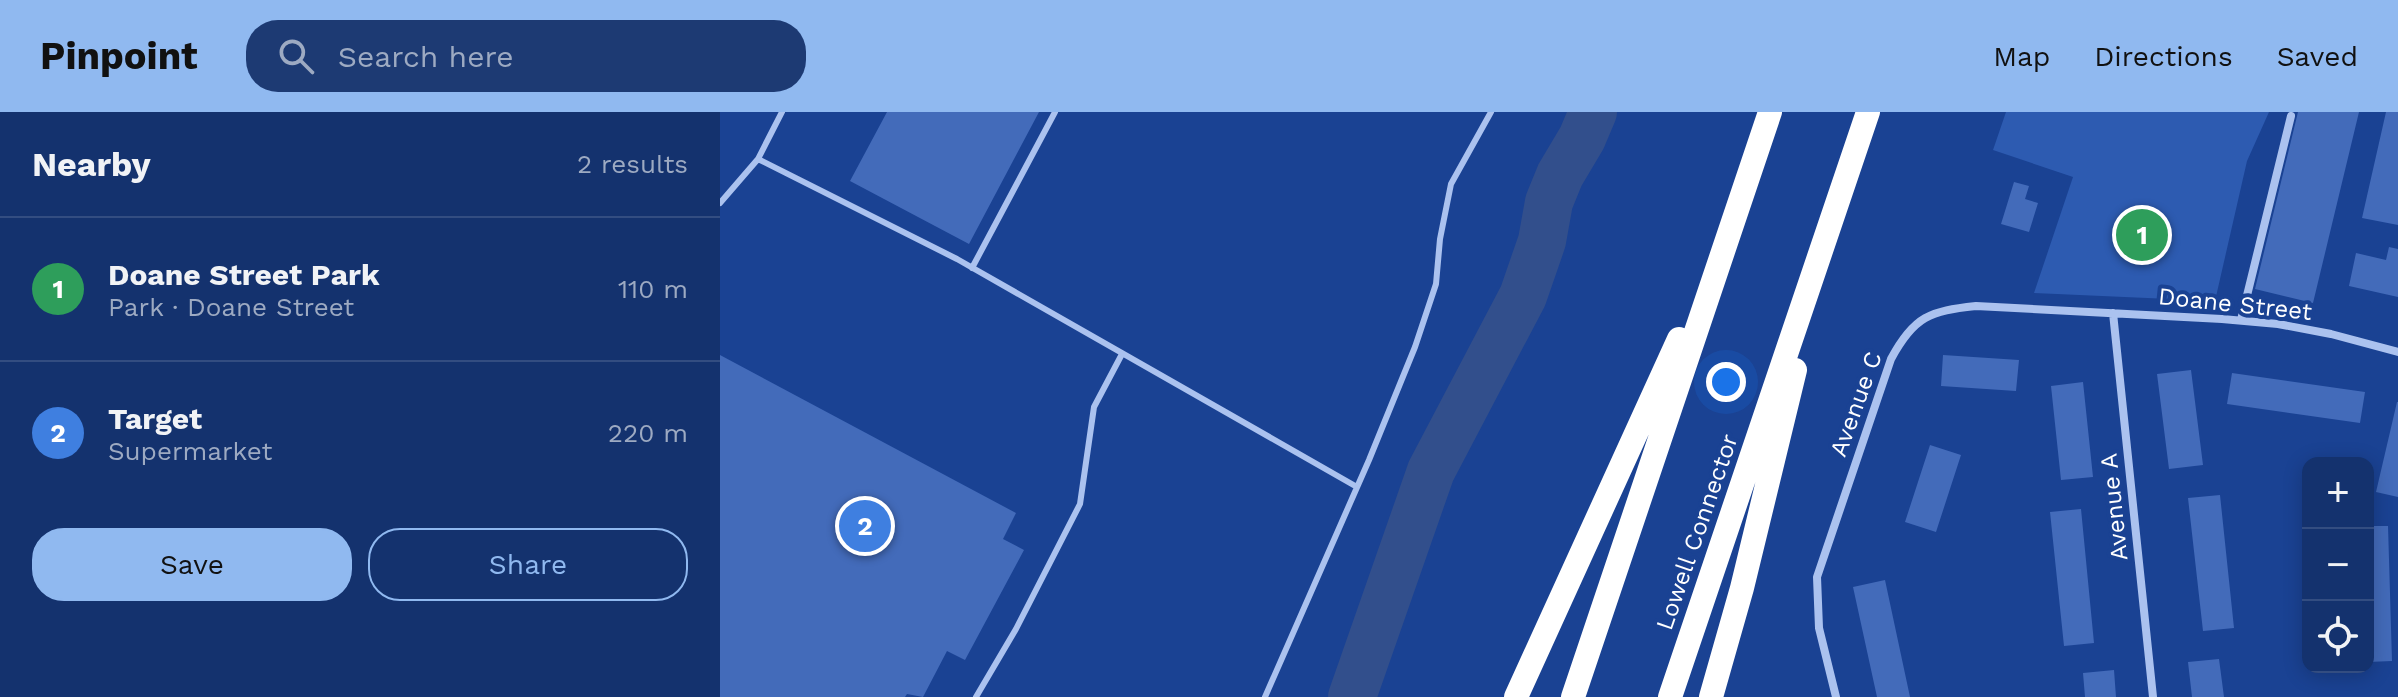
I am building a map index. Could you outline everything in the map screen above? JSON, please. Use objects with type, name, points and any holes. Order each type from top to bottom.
[{"type":"highway","points":[[1573,697],[1770,112]]},
{"type":"highway","name":"Lowell Connector","points":[[1670,697],[1868,112]]},
{"type":"highway","points":[[1516,697],[1729,232]]},
{"type":"highway","points":[[1711,697],[1742,588],[1795,373],[1818,261]]},
{"type":"street","points":[[2241,320],[2291,116]]},
{"type":"street","name":"Avenue C","points":[[1836,697],[1819,628],[1817,577],[1891,359],[1902,338],[1919,319],[1940,310],[1976,306],[2113,313]]},
{"type":"street","name":"Doane Street","points":[[2113,313],[2241,320],[2331,334],[2398,352]]},
{"type":"street","name":"Avenue A","points":[[2113,313],[2153,697]]},
{"type":"lane","points":[[720,203],[758,159],[782,112]]},
{"type":"lane","points":[[972,268],[1055,112]]},
{"type":"lane","points":[[1265,697],[1415,347],[1436,284],[1440,239],[1451,184],[1491,112]]},
{"type":"lane","points":[[758,159],[972,268],[1357,487]]},
{"type":"lane","points":[[976,697],[1016,629],[1080,504],[1094,407],[1122,354]]},
{"type":"shaded area","points":[[2006,112],[2269,112],[2247,161],[2215,301],[2034,293],[2073,177],[1993,150]]},
{"type":"building","points":[[887,112],[1039,112],[969,244],[850,181]]},
{"type":"building","points":[[2298,112],[2359,112],[2313,303],[2255,289]]},
{"type":"building","points":[[2386,112],[2398,112],[2398,225],[2362,218]]},
{"type":"building","points":[[2014,182],[2029,186],[2025,199],[2038,203],[2029,232],[2001,224]]},
{"type":"building","points":[[2389,247],[2398,249],[2398,297],[2349,286],[2356,253],[2386,260]]},
{"type":"building","points":[[720,355],[1016,513],[1003,539],[1024,550],[965,660],[947,651],[923,697],[907,694],[905,697],[720,697]]},
{"type":"building","points":[[1943,355],[2019,360],[2016,391],[1941,386]]},
{"type":"building","points":[[2191,370],[2203,465],[2169,469],[2157,374]]},
{"type":"building","points":[[2232,373],[2365,392],[2360,423],[2227,404]]},
{"type":"building","points":[[2083,382],[2093,477],[2061,480],[2051,386]]},
{"type":"building","points":[[2398,402],[2398,497],[2376,492]]},
{"type":"building","points":[[1930,445],[1961,455],[1936,532],[1905,522]]},
{"type":"building","points":[[2220,495],[2234,628],[2203,631],[2188,498]]},
{"type":"building","points":[[2081,509],[2094,643],[2064,646],[2050,512]]},
{"type":"building","points":[[2374,526],[2388,526],[2392,661],[2374,662]]},
{"type":"building","points":[[1885,580],[1910,697],[1877,697],[1853,587]]},
{"type":"building","points":[[2219,659],[2224,697],[2192,697],[2188,662]]},
{"type":"building","points":[[2114,670],[2116,697],[2085,697],[2083,673]]},
{"type":"waterway","points":[[1352,697],[1431,471],[1523,296],[1542,241],[1549,202],[1593,112]]},
{"type":"place","name":"Doane Street Park","points":[[2142,235]]},
{"type":"place","name":"Target","points":[[865,526]]}]
